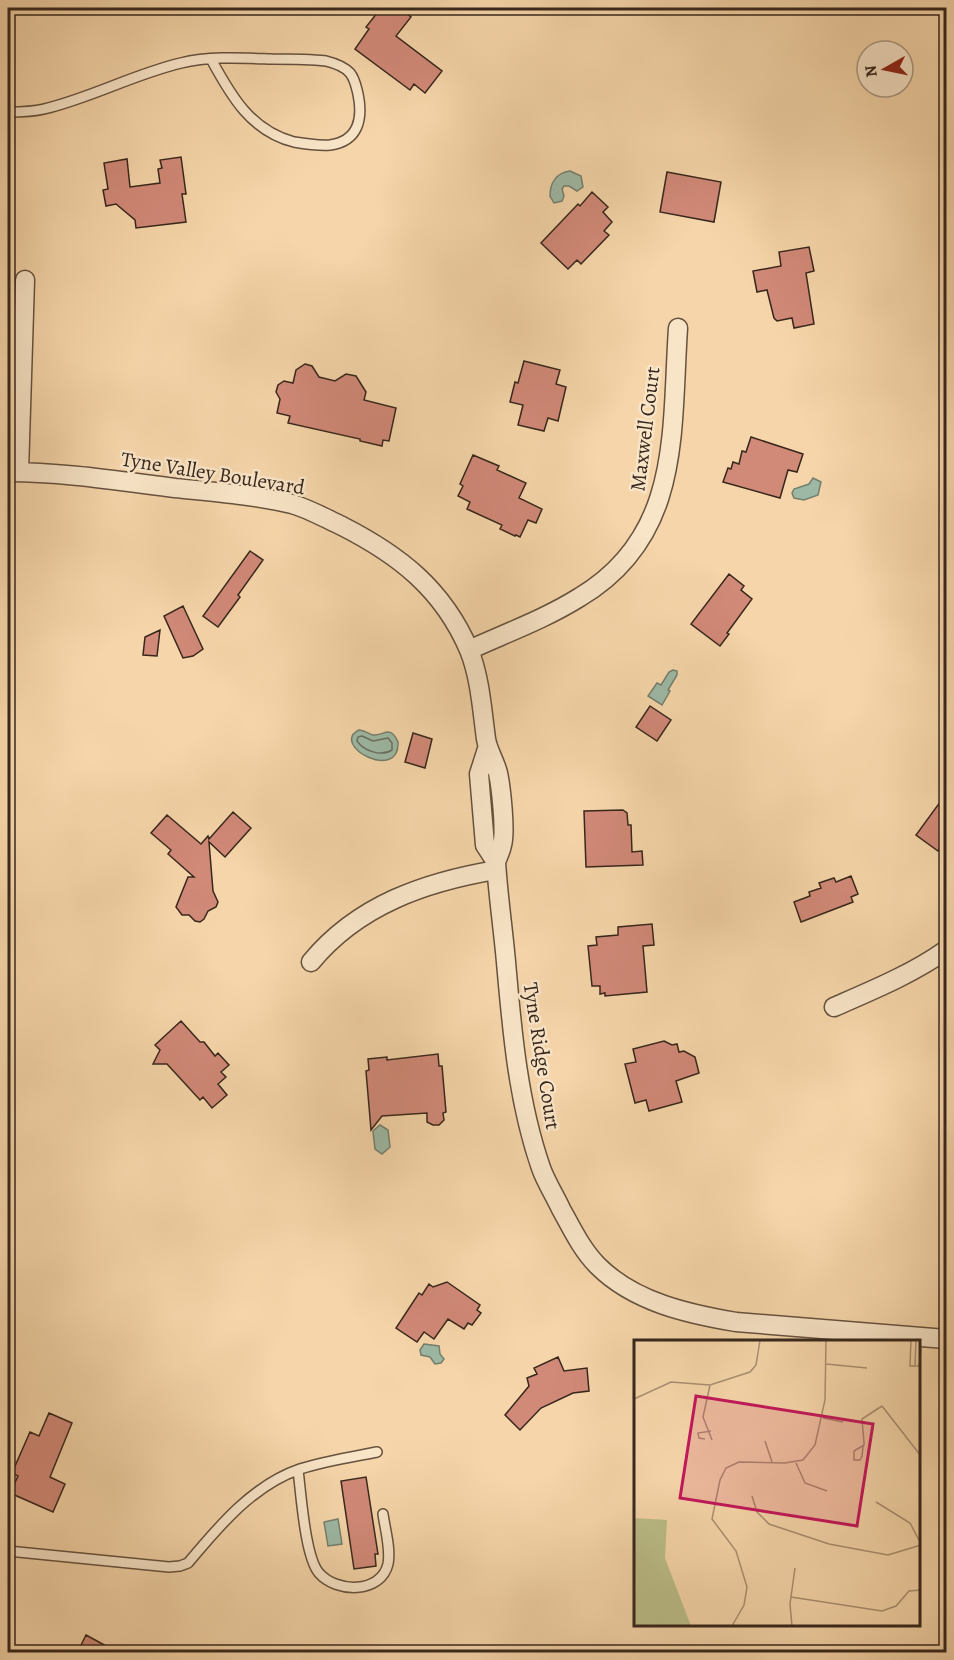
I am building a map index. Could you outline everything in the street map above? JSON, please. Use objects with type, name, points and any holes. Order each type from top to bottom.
[{"type":"street","points":[[13,472],[25,280]]},
{"type":"street","name":"Maxwell Court","points":[[469,650],[580,598],[616,571],[641,541],[657,508],[667,467],[678,328]]},
{"type":"street","name":"Tyne Valley Boulevard","points":[[13,472],[84,477],[281,502],[305,508],[365,538],[393,555],[431,589],[449,614],[469,650],[480,691],[487,749],[479,774],[485,845],[496,866]]},
{"type":"street","points":[[311,962],[337,934],[380,905],[496,866]]},
{"type":"street","name":"Tyne Ridge Court","points":[[496,866],[512,1028],[523,1105],[531,1139],[542,1171],[566,1219],[583,1248],[598,1266],[640,1296],[708,1317],[736,1322],[946,1339]]},
{"type":"street","points":[[834,1007],[901,978],[946,950]]},
{"type":"lane","points":[[8,112],[44,109],[173,65],[211,59],[305,60],[328,62],[340,66],[351,74],[355,80],[360,106],[361,118],[357,129],[344,140],[326,145],[303,144],[274,135],[244,113],[211,59]]},
{"type":"lane","points":[[8,1551],[156,1566],[180,1566],[188,1563],[248,1499],[275,1482],[298,1470],[377,1452]]},
{"type":"lane","points":[[298,1470],[312,1559],[319,1573],[334,1584],[364,1586],[374,1583],[385,1572],[388,1554],[383,1514]]},
{"type":"water","points":[[570,171],[581,176],[583,187],[577,191],[564,186],[562,201],[554,203],[550,196],[553,183],[558,176]]},
{"type":"water","points":[[813,478],[821,482],[818,495],[804,500],[794,498],[792,493],[794,489],[809,484]]},
{"type":"water","points":[[677,671],[677,675],[662,705],[648,696],[657,683],[661,685],[669,672]]},
{"type":"water","points":[[359,730],[373,735],[392,733],[398,742],[396,754],[389,760],[368,757],[353,744],[352,737]]},
{"type":"water","points":[[380,1125],[388,1130],[390,1147],[382,1154],[375,1149],[373,1131]]},
{"type":"water","points":[[424,1344],[439,1346],[440,1354],[444,1359],[441,1363],[435,1364],[430,1357],[421,1355],[420,1350]]},
{"type":"water","points":[[338,1519],[342,1544],[328,1546],[324,1522]]},
{"type":"building","points":[[381,8],[399,8],[411,17],[396,36],[442,71],[425,93],[414,84],[410,90],[355,49],[369,29],[366,27]]},
{"type":"building","points":[[181,157],[186,194],[182,194],[186,222],[136,228],[135,220],[116,204],[106,206],[103,190],[108,189],[104,163],[127,159],[130,187],[160,183],[158,169],[162,168],[160,160]]},
{"type":"building","points":[[667,172],[721,182],[714,222],[660,212]]},
{"type":"building","points":[[592,192],[608,207],[603,212],[612,222],[604,231],[609,235],[581,264],[577,260],[568,269],[541,243]]},
{"type":"building","points":[[809,247],[814,271],[806,273],[814,324],[794,328],[792,318],[777,321],[774,318],[767,290],[757,292],[753,271],[781,266],[779,252]]},
{"type":"building","points":[[524,361],[560,370],[556,384],[566,387],[558,421],[548,418],[544,431],[518,425],[523,405],[510,402]]},
{"type":"building","points":[[305,364],[312,366],[319,377],[335,381],[346,374],[356,376],[366,392],[364,400],[396,408],[389,441],[383,440],[382,446],[288,423],[290,416],[277,413],[280,399],[276,392],[278,385],[284,381],[293,383],[296,370]]},
{"type":"building","points":[[751,437],[803,454],[797,472],[788,470],[780,498],[723,482],[733,462],[739,464],[742,451],[746,452]]},
{"type":"building","points":[[473,455],[499,466],[497,470],[526,483],[519,498],[542,509],[536,523],[528,520],[520,537],[500,529],[502,525],[467,509],[470,502],[458,496],[463,486],[460,484]]},
{"type":"building","points":[[250,551],[263,560],[218,627],[203,616]]},
{"type":"building","points":[[729,574],[744,586],[741,590],[752,599],[720,646],[691,624]]},
{"type":"building","points":[[183,606],[203,649],[193,656],[183,658],[164,616]]},
{"type":"building","points":[[160,630],[157,656],[143,655],[145,637]]},
{"type":"building","points":[[650,706],[671,720],[657,741],[636,727]]},
{"type":"building","points":[[413,733],[432,739],[425,768],[405,762]]},
{"type":"building","points":[[946,794],[946,840],[938,851],[916,835]]},
{"type":"building","points":[[623,810],[627,813],[628,825],[631,825],[632,852],[642,851],[643,865],[586,867],[584,811]]},
{"type":"building","points":[[233,812],[251,828],[225,857],[209,842],[213,891],[218,902],[216,907],[208,911],[204,919],[200,922],[195,921],[189,915],[182,915],[176,907],[188,877],[194,877],[168,854],[171,850],[151,833],[167,815],[201,844],[208,836],[209,839]]},
{"type":"building","points":[[851,876],[858,894],[851,897],[853,902],[801,922],[794,902],[810,896],[809,892],[821,888],[819,883],[834,878],[836,882]]},
{"type":"building","points":[[652,924],[654,945],[643,946],[647,992],[605,996],[605,993],[600,994],[600,986],[592,986],[588,946],[597,945],[596,937],[618,935],[618,927]]},
{"type":"building","points":[[181,1021],[200,1042],[204,1042],[215,1056],[218,1053],[229,1065],[221,1072],[226,1077],[218,1084],[227,1095],[212,1108],[203,1097],[200,1100],[167,1064],[153,1064],[160,1050],[155,1045]]},
{"type":"building","points":[[664,1041],[672,1045],[677,1044],[679,1052],[684,1051],[695,1057],[699,1073],[676,1081],[682,1102],[649,1111],[646,1100],[635,1103],[625,1064],[636,1062],[633,1049]]},
{"type":"building","points":[[438,1054],[439,1066],[442,1066],[446,1112],[443,1113],[444,1120],[439,1125],[433,1125],[427,1122],[427,1113],[382,1116],[371,1130],[366,1071],[369,1070],[368,1059],[387,1057],[387,1060]]},
{"type":"building","points":[[447,1282],[480,1305],[477,1310],[481,1313],[472,1325],[468,1323],[464,1329],[448,1319],[434,1339],[424,1332],[417,1342],[396,1328],[419,1293],[422,1295],[429,1284],[433,1287]]},
{"type":"building","points":[[558,1357],[564,1371],[587,1368],[589,1391],[573,1393],[541,1408],[520,1430],[505,1415],[529,1386],[527,1378],[537,1374],[534,1368]]},
{"type":"building","points":[[49,1413],[72,1423],[50,1477],[65,1484],[53,1512],[10,1493],[18,1476],[12,1473],[30,1432],[39,1436]]},
{"type":"building","points":[[366,1477],[378,1554],[375,1554],[376,1566],[354,1569],[341,1481]]},
{"type":"building","points":[[86,1635],[119,1653],[77,1653]]}]
